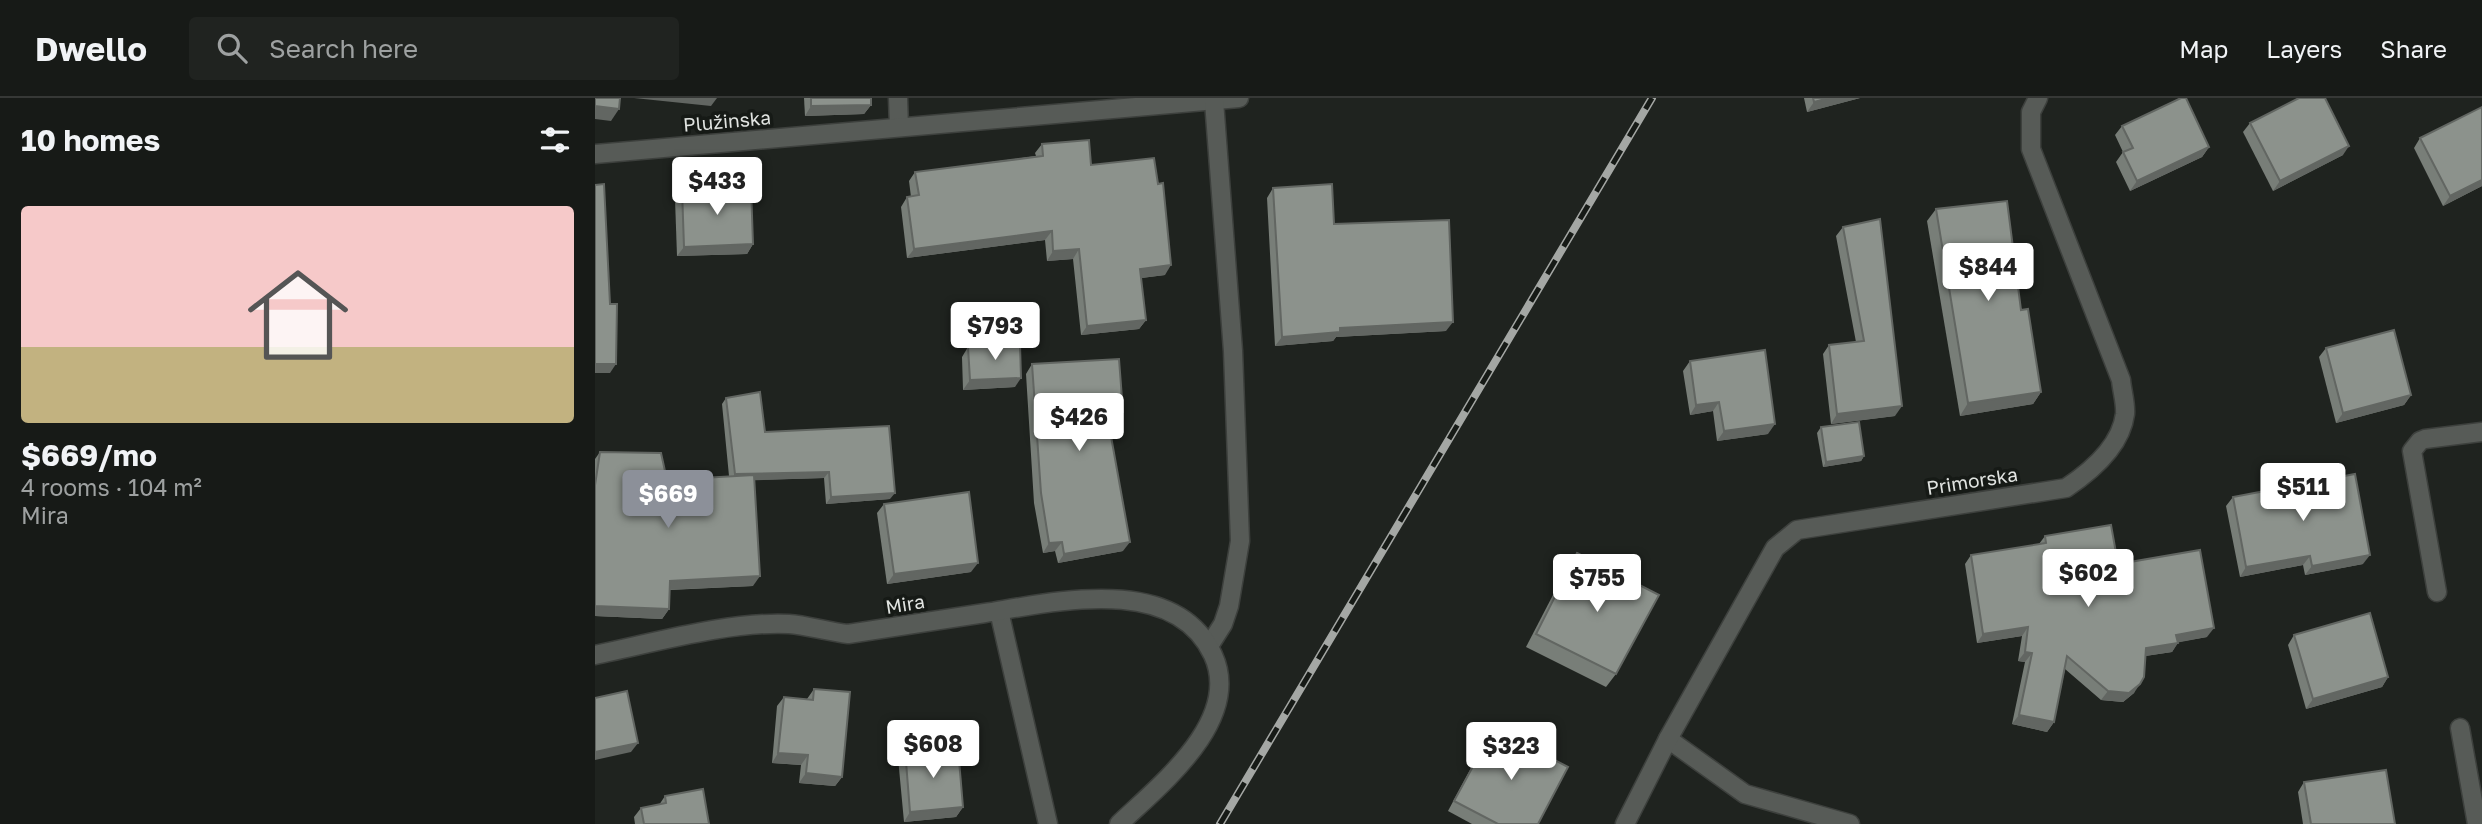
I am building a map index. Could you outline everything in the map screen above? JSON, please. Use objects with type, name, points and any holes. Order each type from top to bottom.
[{"type":"street","points":[[898,98],[899,127]]},
{"type":"street","name":"Plužinska","points":[[595,154],[1166,102],[1240,98]]},
{"type":"street","name":"Primorska","points":[[1625,824],[1668,738],[1775,548],[1784,538],[1797,530],[2066,488],[2090,471],[2110,447],[2125,415],[2121,380],[2031,149],[2031,112],[2038,98]]},
{"type":"street","points":[[1118,824],[1160,786],[1203,737],[1219,696],[1216,661],[1209,646],[1218,634],[1229,606],[1240,541],[1233,351],[1214,101]]},
{"type":"street","points":[[2437,592],[2412,451],[2420,440],[2482,432]]},
{"type":"street","name":"Mira","points":[[595,654],[757,625],[792,624],[817,631],[848,634],[1067,600],[1119,599],[1157,607],[1180,617],[1198,632],[1209,646]]},
{"type":"street","points":[[999,611],[1048,824]]},
{"type":"street","points":[[2460,728],[2477,824]]},
{"type":"street","points":[[1668,738],[1745,794],[1850,824]]},
{"type":"building","points":[[595,98],[620,98],[619,109],[595,106]]},
{"type":"building","points":[[811,98],[871,98],[871,105],[811,106]]},
{"type":"building","points":[[1813,98],[1829,98],[1814,102]]},
{"type":"building","points":[[2186,98],[2209,147],[2137,181],[2123,152],[2133,148],[2122,126]]},
{"type":"building","points":[[2299,98],[2325,98],[2349,146],[2280,181],[2250,123]]},
{"type":"building","points":[[2482,107],[2482,180],[2450,196],[2420,138]]},
{"type":"building","points":[[1089,140],[1091,165],[1154,158],[1158,184],[1163,183],[1171,265],[1140,269],[1146,320],[1087,326],[1079,249],[1053,251],[1052,231],[914,249],[907,197],[919,195],[915,172],[1043,156],[1042,144]]},
{"type":"building","points":[[604,184],[610,304],[617,304],[616,364],[595,364],[595,185]]},
{"type":"building","points":[[1332,184],[1334,224],[1449,220],[1453,322],[1340,328],[1340,332],[1282,337],[1273,188]]},
{"type":"building","points":[[751,187],[753,244],[684,247],[682,189]]},
{"type":"building","points":[[2007,201],[2021,310],[2028,309],[2041,392],[1968,403],[1936,209]]},
{"type":"building","points":[[1880,219],[1902,406],[1837,414],[1829,345],[1864,341],[1843,227]]},
{"type":"building","points":[[2394,330],[2411,395],[2343,413],[2326,348]]},
{"type":"building","points":[[1020,345],[1021,378],[970,380],[968,347]]},
{"type":"building","points":[[1765,350],[1775,424],[1724,431],[1719,402],[1696,405],[1690,361]]},
{"type":"building","points":[[1119,359],[1123,412],[1107,414],[1130,542],[1064,554],[1062,542],[1049,543],[1041,493],[1032,364]]},
{"type":"building","points":[[760,392],[765,432],[889,426],[895,493],[831,497],[829,472],[735,474],[726,398]]},
{"type":"building","points":[[1859,422],[1864,456],[1826,462],[1821,427]]},
{"type":"building","points":[[600,452],[661,453],[667,480],[754,475],[760,576],[670,581],[669,609],[595,606],[595,485]]},
{"type":"building","points":[[2355,474],[2370,555],[2312,566],[2310,556],[2246,567],[2233,497]]},
{"type":"building","points":[[969,492],[978,563],[894,574],[884,504]]},
{"type":"building","points":[[2111,525],[2118,564],[2200,550],[2214,628],[2176,635],[2178,643],[2146,648],[2144,677],[2129,693],[2108,691],[2067,656],[2054,722],[2019,715],[2032,653],[2025,652],[2028,627],[1983,634],[1971,555],[2046,543],[2045,536]]},
{"type":"building","points":[[1577,553],[1659,595],[1616,674],[1536,634]]},
{"type":"building","points":[[2370,613],[2388,677],[2313,699],[2294,635]]},
{"type":"building","points":[[814,689],[850,692],[842,777],[806,773],[808,755],[778,753],[784,697],[813,700]]},
{"type":"building","points":[[627,691],[638,743],[595,752],[595,698]]},
{"type":"building","points":[[1494,728],[1568,767],[1538,824],[1498,824],[1454,801]]},
{"type":"building","points":[[940,746],[941,761],[959,760],[963,807],[910,812],[905,749]]},
{"type":"building","points":[[2386,770],[2395,824],[2311,824],[2304,782]]},
{"type":"building","points":[[703,789],[709,824],[644,824],[641,808],[666,803],[665,796]]},
{"type":"railway","points":[[1220,824],[1652,98]]}]
